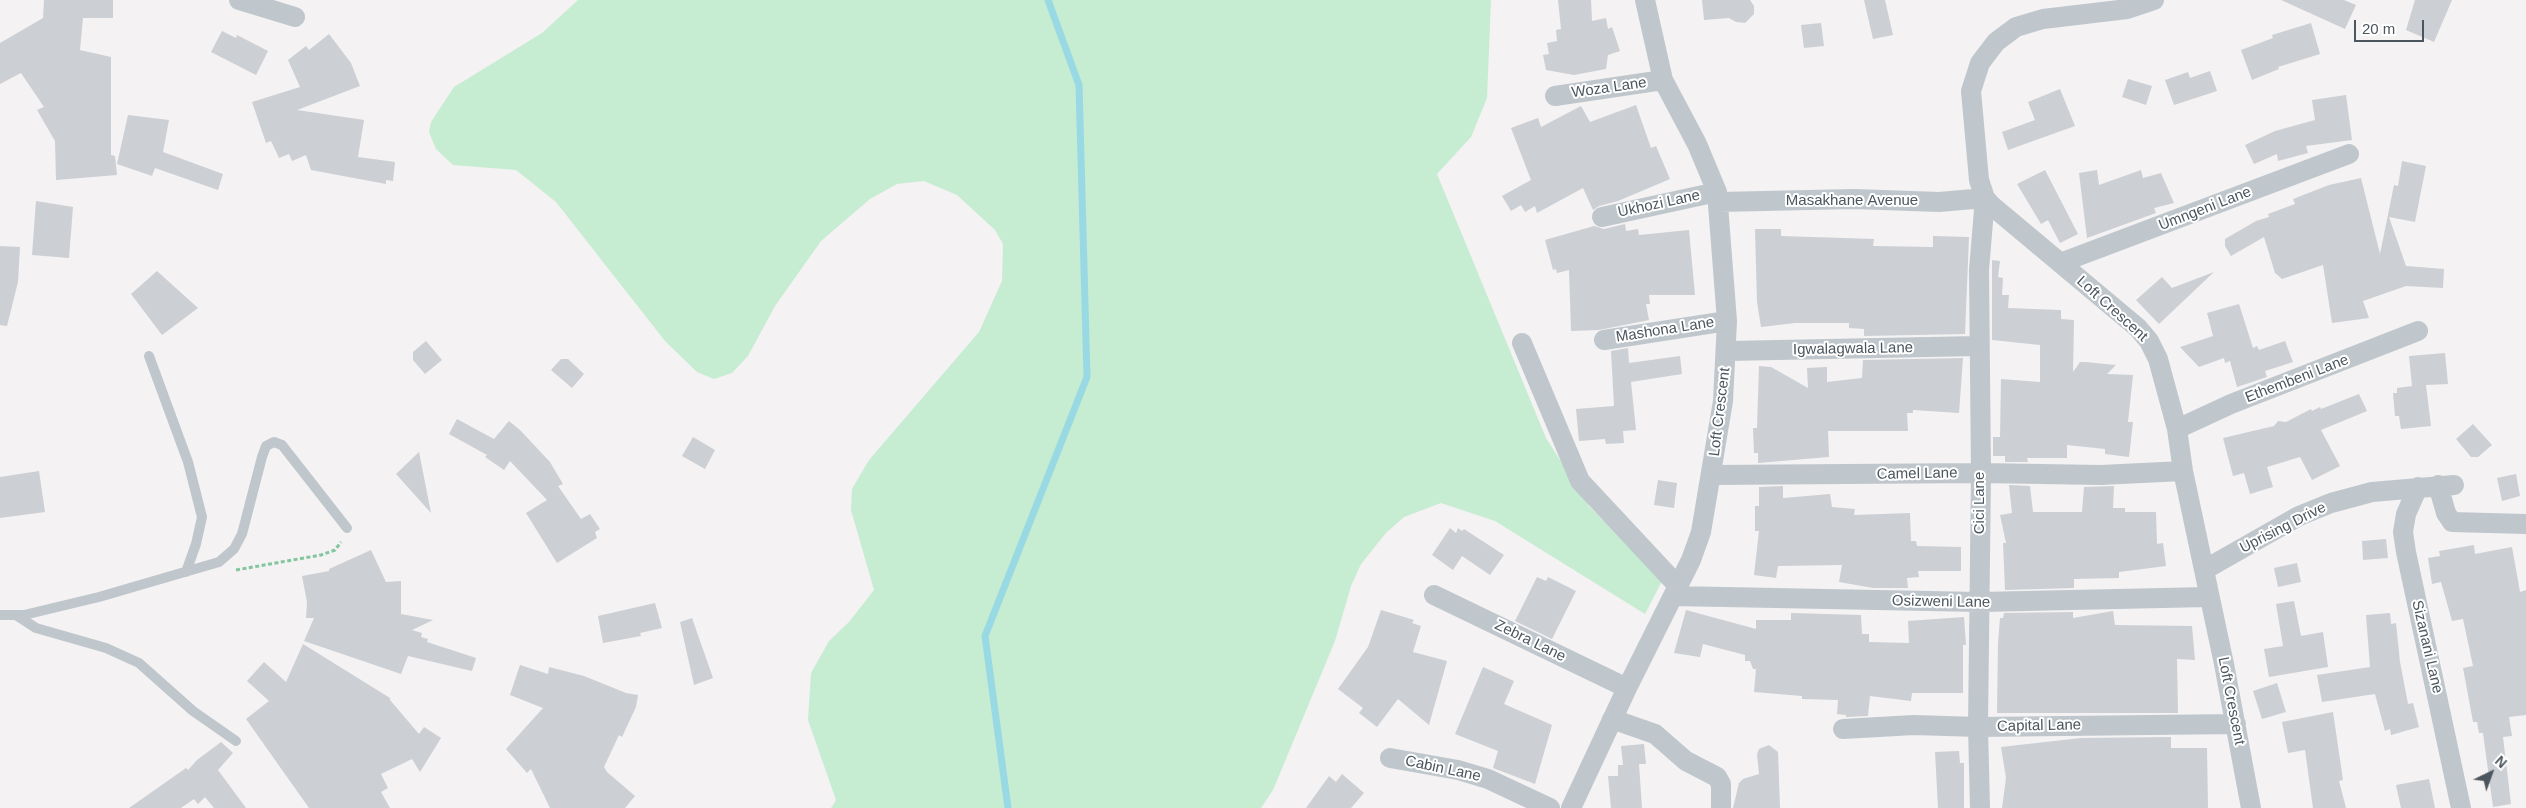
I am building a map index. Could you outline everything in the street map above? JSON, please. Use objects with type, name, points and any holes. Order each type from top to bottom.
[{"type":"street","points":[[239,0],[295,17]]},
{"type":"street","name":"Loft Crescent","points":[[1571,808],[1627,688],[1676,591],[1701,532],[1723,401],[1727,321],[1718,197],[1697,144],[1663,80],[1645,0]]},
{"type":"street","name":"Loft Crescent","points":[[2154,0],[2127,9],[2081,7],[2016,27],[1996,42],[1980,63],[1971,91],[1979,180],[1985,198],[1999,213],[2138,328],[2148,341],[2165,381],[2176,429],[2208,597],[2236,724],[2251,808]]},
{"type":"street","name":"Woza Lane","points":[[1555,96],[1663,80]]},
{"type":"street","name":"Umngeni Lane","points":[[2060,263],[2349,154]]},
{"type":"street","name":"Masakhane Avenue","points":[[1718,197],[1939,202],[1985,198]]},
{"type":"street","name":"Ukhozi Lane","points":[[1602,216],[1718,197]]},
{"type":"street","name":"Cici Lane","points":[[1980,808],[1978,726],[1981,473],[1979,270],[1985,198]]},
{"type":"street","name":"Mashona Lane","points":[[1604,340],[1727,321]]},
{"type":"street","name":"Ethembeni Lane","points":[[2176,429],[2230,404],[2418,331]]},
{"type":"street","points":[[1522,343],[1580,481],[1676,591]]},
{"type":"street","name":"Igwalagwala Lane","points":[[1727,351],[1979,346]]},
{"type":"street","name":"Camel Lane","points":[[1712,475],[1981,473],[2101,475],[2183,471]]},
{"type":"street","name":"Uprising Drive","points":[[2204,570],[2299,516],[2332,503],[2372,492],[2418,486],[2446,485],[2446,513],[2452,522],[2526,524]]},
{"type":"street","name":"Sizanani Lane","points":[[2418,486],[2406,514],[2403,532],[2461,808]]},
{"type":"street","name":"Osizweni Lane","points":[[1676,591],[1980,602],[2208,597]]},
{"type":"street","name":"Zebra Lane","points":[[1434,595],[1627,688]]},
{"type":"street","points":[[1612,719],[1655,734],[1686,761],[1718,777],[1721,784],[1721,808]]},
{"type":"street","name":"Capital Lane","points":[[1843,729],[1914,724],[1978,726],[2236,724]]},
{"type":"street","name":"Cabin Lane","points":[[1390,758],[1458,770],[1488,779],[1550,808]]},
{"type":"lane","points":[[150,356],[188,462],[202,517],[196,544],[186,572]]},
{"type":"lane","points":[[0,615],[24,615],[99,597],[219,562],[234,549],[242,534],[262,457],[266,446],[274,442],[282,445],[347,528]]},
{"type":"lane","points":[[15,615],[36,628],[106,648],[139,663],[193,711],[236,741]]},
{"type":"path","points":[[227,571],[321,555],[335,550],[347,528]]},
{"type":"green space","points":[[578,0],[1491,0],[1487,98],[1471,137],[1437,174],[1546,438],[1589,506],[1662,581],[1645,614],[1495,521],[1441,503],[1404,517],[1386,533],[1361,564],[1351,586],[1335,641],[1273,790],[1261,808],[831,808],[836,800],[808,720],[811,673],[829,641],[849,622],[874,590],[851,510],[852,489],[869,460],[979,332],[1002,281],[1003,244],[995,230],[957,195],[924,181],[897,184],[870,199],[821,241],[775,306],[748,356],[732,373],[714,379],[697,372],[665,341],[556,202],[516,170],[453,165],[436,149],[429,132],[431,122],[454,87],[542,33]]},
{"type":"building","points":[[44,0],[113,0],[113,18],[83,18],[80,50],[111,57],[111,155],[115,156],[117,175],[56,180],[55,141],[37,110],[44,107],[21,73],[0,84],[0,43],[43,18]]},
{"type":"building","points":[[1558,0],[1591,0],[1592,21],[1606,18],[1608,29],[1612,27],[1620,51],[1608,55],[1606,69],[1574,75],[1546,70],[1543,55],[1549,54],[1547,43],[1557,41],[1556,30],[1561,29]]},
{"type":"building","points":[[1702,0],[1750,0],[1754,6],[1754,14],[1745,23],[1736,22],[1729,18],[1704,20]]},
{"type":"building","points":[[1864,0],[1885,0],[1893,35],[1873,39]]},
{"type":"building","points":[[2281,0],[2344,0],[2356,5],[2345,29]]},
{"type":"building","points":[[2415,0],[2452,0],[2434,42],[2406,30]]},
{"type":"building","points":[[1821,23],[1824,46],[1804,48],[1801,25]]},
{"type":"building","points":[[2311,23],[2320,54],[2278,67],[2279,69],[2252,80],[2241,50],[2273,38],[2272,35]]},
{"type":"building","points":[[222,31],[236,38],[237,35],[268,51],[256,75],[211,52]]},
{"type":"building","points":[[329,34],[351,63],[360,86],[297,110],[364,120],[358,157],[395,162],[393,181],[386,180],[386,184],[311,170],[306,155],[292,161],[289,154],[279,158],[271,141],[266,143],[252,102],[300,87],[288,60],[306,46],[309,50]]},
{"type":"building","points":[[2210,71],[2217,91],[2174,105],[2165,80],[2188,72],[2190,78]]},
{"type":"building","points":[[2128,79],[2152,86],[2146,105],[2122,97]]},
{"type":"building","points":[[2060,89],[2075,126],[2008,150],[2002,132],[2035,120],[2028,102]]},
{"type":"building","points":[[2346,95],[2352,140],[2306,146],[2308,153],[2278,161],[2277,154],[2254,164],[2245,145],[2275,131],[2315,120],[2312,100]]},
{"type":"building","points":[[1636,105],[1651,148],[1656,146],[1670,179],[1593,210],[1583,188],[1537,213],[1535,206],[1525,212],[1521,205],[1511,211],[1502,196],[1531,180],[1511,128],[1538,118],[1541,127],[1581,106],[1590,122]]},
{"type":"building","points":[[128,115],[169,120],[163,152],[223,174],[218,190],[155,168],[152,176],[117,164]]},
{"type":"building","points":[[2402,161],[2426,166],[2415,222],[2389,217],[2406,266],[2444,269],[2443,288],[2406,286],[2363,301],[2369,318],[2332,323],[2323,265],[2282,279],[2275,273],[2264,237],[2231,256],[2225,246],[2225,239],[2256,221],[2269,217],[2268,214],[2295,204],[2293,199],[2329,185],[2361,178],[2380,254],[2394,185],[2398,186]]},
{"type":"building","points":[[2045,170],[2078,234],[2060,243],[2048,220],[2041,224],[2017,184]]},
{"type":"building","points":[[2097,170],[2099,185],[2141,170],[2143,178],[2161,173],[2174,203],[2154,208],[2156,213],[2087,238],[2079,173]]},
{"type":"building","points":[[36,201],[73,207],[69,258],[32,255]]},
{"type":"building","points":[[1625,224],[1626,231],[1638,229],[1639,235],[1689,230],[1695,295],[1649,295],[1650,304],[1646,304],[1649,320],[1599,330],[1571,331],[1569,270],[1557,273],[1556,269],[1553,270],[1545,240],[1594,226],[1604,229]]},
{"type":"building","points":[[1755,229],[1781,229],[1781,236],[1874,239],[1873,246],[1933,247],[1933,236],[1969,237],[1965,334],[1864,336],[1864,329],[1849,328],[1849,323],[1795,323],[1761,327],[1757,302]]},
{"type":"building","points":[[0,246],[20,247],[18,282],[7,326],[0,325]]},
{"type":"building","points":[[1992,260],[2000,261],[1998,277],[2003,278],[2002,295],[2009,295],[2008,308],[2061,310],[2061,319],[2074,320],[2073,372],[2080,362],[2085,362],[2116,365],[2107,374],[2133,375],[2128,422],[2133,422],[2129,457],[2105,454],[2105,449],[2067,445],[2067,458],[2027,458],[2028,462],[2005,462],[2005,456],[1993,456],[1993,437],[2000,437],[2001,379],[2040,382],[2040,345],[1992,340]]},
{"type":"building","points":[[157,271],[198,308],[162,335],[131,294]]},
{"type":"building","points":[[2214,272],[2159,324],[2136,300],[2162,277],[2172,288]]},
{"type":"building","points":[[2239,304],[2253,348],[2257,346],[2259,350],[2285,341],[2293,362],[2265,371],[2267,377],[2237,387],[2230,361],[2225,363],[2224,358],[2199,367],[2180,347],[2213,336],[2207,313]]},
{"type":"building","points":[[426,341],[442,360],[425,374],[413,360],[413,352]]},
{"type":"building","points":[[1628,348],[1629,363],[1680,356],[1682,374],[1631,382],[1636,430],[1623,431],[1624,443],[1606,444],[1605,439],[1579,441],[1576,409],[1614,406],[1611,351]]},
{"type":"building","points":[[2445,353],[2448,384],[2426,385],[2431,426],[2401,429],[2399,416],[2395,416],[2393,393],[2397,393],[2397,388],[2412,386],[2409,356]]},
{"type":"building","points":[[1963,358],[1959,413],[1913,410],[1913,413],[1907,413],[1908,431],[1828,431],[1829,457],[1758,463],[1758,453],[1754,453],[1753,428],[1757,428],[1759,366],[1771,367],[1808,388],[1807,368],[1827,367],[1827,382],[1862,378],[1863,360]]},
{"type":"building","points":[[561,359],[568,359],[584,374],[572,388],[551,370]]},
{"type":"building","points":[[2359,394],[2367,411],[2321,430],[2340,466],[2312,480],[2300,457],[2267,467],[2273,487],[2250,494],[2244,473],[2233,476],[2223,438],[2274,426],[2278,421],[2286,422],[2311,409],[2312,411],[2320,407],[2321,409]]},
{"type":"building","points":[[457,419],[494,439],[509,421],[520,430],[550,462],[563,484],[558,486],[581,519],[590,514],[600,529],[595,532],[597,538],[557,563],[526,513],[547,500],[510,461],[504,470],[485,457],[487,455],[449,434]]},
{"type":"building","points":[[2473,424],[2492,445],[2478,457],[2471,457],[2456,439]]},
{"type":"building","points":[[693,437],[715,450],[705,469],[682,456]]},
{"type":"building","points":[[419,452],[431,513],[396,474]]},
{"type":"building","points":[[39,471],[45,512],[0,518],[0,477]]},
{"type":"building","points":[[2516,474],[2520,496],[2502,501],[2497,478]]},
{"type":"building","points":[[1658,480],[1677,483],[1674,508],[1654,505]]},
{"type":"building","points":[[2009,485],[2030,486],[2033,512],[2082,512],[2084,487],[2114,486],[2113,508],[2125,508],[2125,512],[2156,512],[2157,544],[2163,543],[2166,566],[2119,572],[2119,578],[2074,579],[2074,588],[2005,590],[2003,543],[2006,543],[2000,515],[2012,513]]},
{"type":"building","points":[[1783,486],[1783,498],[1830,494],[1832,507],[1855,509],[1854,515],[1910,513],[1911,541],[1916,541],[1917,546],[1961,547],[1961,571],[1918,571],[1919,577],[1907,578],[1908,588],[1873,588],[1839,582],[1842,565],[1778,566],[1776,578],[1754,575],[1759,531],[1755,531],[1755,506],[1759,506],[1759,487]]},
{"type":"building","points":[[1450,528],[1456,533],[1458,528],[1462,531],[1464,529],[1504,555],[1490,575],[1462,556],[1453,570],[1432,555]]},
{"type":"building","points":[[2386,539],[2388,558],[2363,560],[2362,541]]},
{"type":"building","points":[[2474,545],[2475,554],[2512,547],[2520,592],[2526,590],[2526,715],[2509,717],[2512,736],[2503,737],[2511,804],[2493,807],[2483,733],[2479,733],[2477,722],[2473,722],[2463,668],[2473,666],[2463,619],[2452,621],[2441,582],[2432,584],[2428,558],[2440,556],[2439,551]]},
{"type":"building","points":[[371,550],[386,582],[401,581],[401,614],[433,620],[412,630],[422,633],[421,637],[428,639],[427,642],[476,658],[472,671],[408,656],[401,674],[304,641],[314,618],[306,618],[307,602],[302,576],[329,571],[329,569]]},
{"type":"building","points":[[2297,563],[2301,582],[2278,587],[2274,568]]},
{"type":"building","points":[[1537,577],[1546,581],[1548,577],[1576,591],[1552,639],[1515,621]]},
{"type":"building","points":[[2294,601],[2301,636],[2323,632],[2328,667],[2269,677],[2264,649],[2283,646],[2276,604]]},
{"type":"building","points":[[655,603],[662,628],[640,633],[641,636],[603,643],[598,616]]},
{"type":"building","points":[[1381,610],[1414,620],[1412,623],[1421,626],[1413,652],[1447,661],[1429,725],[1398,699],[1377,727],[1359,713],[1363,708],[1338,689],[1368,647]]},
{"type":"building","points":[[1686,610],[1756,629],[1756,620],[1791,620],[1791,613],[1861,615],[1862,634],[1869,634],[1869,642],[1909,643],[1908,621],[1964,617],[1966,645],[1963,645],[1963,693],[1912,693],[1911,701],[1870,696],[1868,716],[1846,717],[1846,715],[1837,714],[1838,700],[1802,699],[1802,696],[1754,692],[1756,669],[1753,669],[1750,661],[1745,661],[1745,655],[1703,644],[1700,657],[1674,653]]},
{"type":"building","points":[[2113,611],[2115,625],[2192,626],[2195,660],[2177,659],[2178,713],[1997,713],[1998,643],[2000,618],[2003,618],[2004,613],[2073,612],[2073,618]]},
{"type":"building","points":[[2390,613],[2391,624],[2396,623],[2400,662],[2408,704],[2413,703],[2419,727],[2391,735],[2390,729],[2385,731],[2375,694],[2322,702],[2317,675],[2370,667],[2366,615]]},
{"type":"building","points":[[692,618],[713,678],[694,685],[680,622]]},
{"type":"building","points":[[303,644],[390,698],[419,734],[424,727],[441,738],[420,772],[412,759],[381,774],[388,788],[381,792],[390,808],[309,808],[246,719],[269,701],[247,681],[264,662],[286,682]]},
{"type":"building","points":[[520,665],[548,674],[549,667],[584,676],[626,693],[638,695],[636,707],[622,737],[619,735],[604,767],[607,772],[635,796],[625,808],[550,808],[531,769],[527,773],[506,749],[543,708],[510,695]]},
{"type":"building","points":[[1483,667],[1514,681],[1504,704],[1552,725],[1535,784],[1493,768],[1498,751],[1455,734]]},
{"type":"building","points":[[2277,683],[2286,712],[2262,719],[2253,691]]},
{"type":"building","points":[[2333,712],[2343,780],[2339,781],[2346,808],[2313,808],[2305,750],[2288,753],[2282,722]]},
{"type":"building","points":[[2171,737],[2171,748],[2207,748],[2208,808],[2002,808],[2006,778],[2001,747],[2081,738]]},
{"type":"building","points":[[221,742],[233,753],[218,770],[246,808],[214,808],[205,797],[198,804],[194,799],[181,808],[129,808],[186,768],[188,770],[197,760]]},
{"type":"building","points":[[1644,744],[1646,764],[1639,764],[1642,808],[1611,808],[1608,776],[1618,776],[1618,765],[1623,765],[1621,746]]},
{"type":"building","points":[[1769,745],[1778,752],[1780,808],[1733,808],[1739,783],[1743,779],[1759,774],[1757,754],[1759,749]]},
{"type":"building","points":[[1959,751],[1960,763],[1964,763],[1964,808],[1938,808],[1935,752]]},
{"type":"building","points":[[1342,774],[1364,793],[1351,808],[1306,808],[1329,776],[1336,782]]},
{"type":"building","points":[[2429,779],[2435,808],[2401,808],[2396,785]]},
{"type":"waterway","points":[[1008,808],[985,636],[1087,377],[1079,85],[1048,0]]}]
